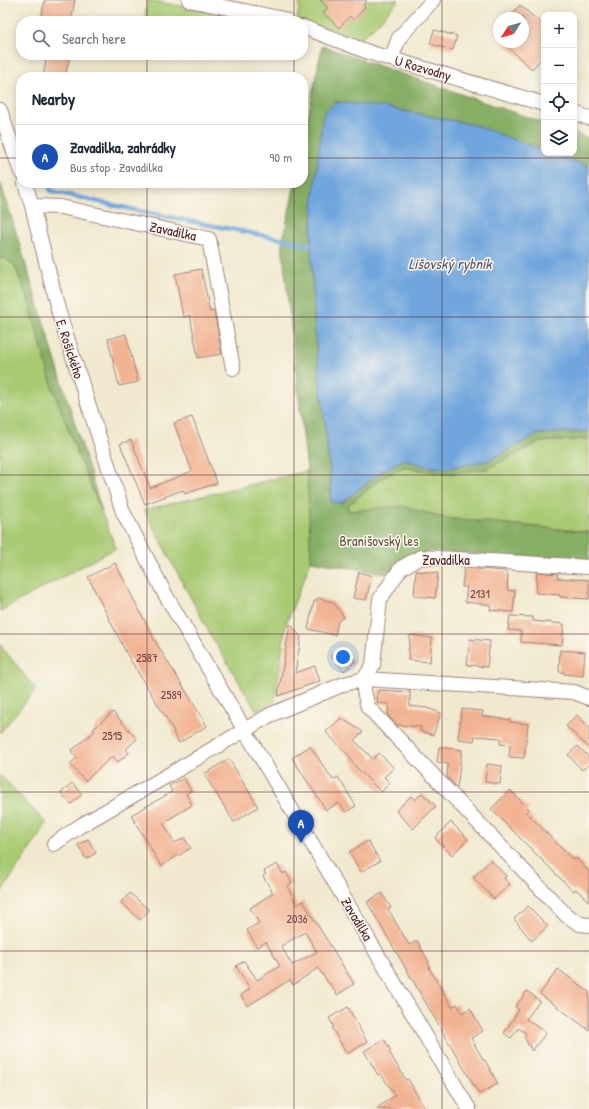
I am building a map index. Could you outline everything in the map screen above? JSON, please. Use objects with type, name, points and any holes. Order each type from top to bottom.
[{"type":"street","points":[[189,0],[269,16]]},
{"type":"street","points":[[391,59],[399,38],[433,0]]},
{"type":"street","name":"U Rozvodny","points":[[308,29],[391,59],[541,103]]},
{"type":"street","points":[[0,110],[16,157]]},
{"type":"street","points":[[577,114],[589,118]]},
{"type":"street","name":"E. Rošického","points":[[26,188],[32,206],[59,313],[123,512]]},
{"type":"street","name":"Zavadilka","points":[[32,206],[62,207],[209,239],[232,368]]},
{"type":"street","name":"Zavadilka","points":[[123,512],[165,594],[469,1109]]},
{"type":"street","name":"Zavadilka","points":[[364,679],[373,664],[380,599],[401,568],[421,557],[589,567]]},
{"type":"street","points":[[364,679],[364,691],[368,707],[566,914],[580,924],[589,925]]},
{"type":"street","points":[[54,844],[80,826],[244,729],[270,715],[344,684],[364,679],[574,692],[589,698]]},
{"type":"green space","points":[[148,0],[224,14],[223,16],[145,16]]},
{"type":"green space","points":[[300,0],[399,0],[376,25],[359,40],[308,24],[308,16],[298,16]]},
{"type":"green space","name":"Branišovský les","points":[[322,46],[541,122],[541,150],[475,125],[383,107],[336,102],[314,192],[311,245],[315,335],[331,480],[331,501],[342,503],[378,474],[404,459],[423,466],[447,468],[487,461],[538,434],[589,431],[589,439],[540,442],[486,469],[444,474],[404,467],[380,479],[347,506],[349,511],[403,506],[445,518],[589,532],[589,561],[428,551],[385,574],[311,561],[307,471],[282,245],[294,188],[308,188],[308,116]]},
{"type":"green space","points":[[577,134],[589,138],[589,166],[560,156],[577,156]]},
{"type":"green space","points":[[0,181],[102,511],[78,455],[53,389],[28,298],[14,264],[3,258],[0,259]]},
{"type":"green space","points":[[3,258],[14,264],[28,298],[53,389],[116,548],[0,611],[0,259]]},
{"type":"green space","points":[[589,439],[589,532],[445,518],[403,506],[349,511],[347,506],[380,479],[404,467],[444,474],[486,469],[540,442]]},
{"type":"green space","points":[[307,471],[311,561],[286,624],[275,702],[256,710],[211,636],[144,510]]},
{"type":"green space","points":[[0,645],[36,689],[0,733]]},
{"type":"green space","points":[[0,775],[47,824],[0,894]]},
{"type":"water","name":"Lišovský rybník","points":[[336,102],[383,107],[475,125],[541,150],[541,156],[560,156],[589,166],[589,431],[538,434],[487,461],[447,468],[423,466],[404,459],[378,474],[342,503],[331,502],[331,480],[315,335],[311,245],[314,192],[323,114]]},
{"type":"building","points":[[45,0],[75,0],[72,16],[41,16]]},
{"type":"building","points":[[320,0],[367,0],[363,5],[365,7],[354,20],[350,16],[339,28],[323,13],[328,8]]},
{"type":"building","points":[[520,5],[528,12],[514,12]]},
{"type":"building","points":[[529,13],[541,23],[541,58],[532,69],[509,48],[529,48]]},
{"type":"building","points":[[434,30],[457,36],[453,50],[430,44]]},
{"type":"building","points":[[46,60],[69,60],[66,72],[44,72]]},
{"type":"building","points":[[201,269],[210,312],[214,311],[222,354],[198,358],[190,315],[183,317],[175,274]]},
{"type":"building","points":[[126,334],[138,382],[119,386],[108,339]]},
{"type":"building","points":[[192,417],[217,483],[185,494],[183,490],[145,504],[120,444],[131,440],[150,488],[192,471],[174,423]]},
{"type":"building","points":[[115,563],[155,641],[207,726],[179,743],[173,732],[174,731],[128,656],[88,577]]},
{"type":"building","points":[[464,568],[505,571],[508,575],[507,590],[515,591],[513,612],[490,610],[491,605],[465,602],[467,587],[462,587]]},
{"type":"building","points":[[416,571],[438,573],[435,598],[414,596]]},
{"type":"building","points":[[359,572],[372,576],[366,600],[353,598]]},
{"type":"building","points":[[537,572],[558,574],[557,578],[589,580],[589,599],[560,597],[560,595],[536,593]]},
{"type":"building","points":[[317,598],[333,602],[344,617],[338,621],[335,635],[308,629],[314,601],[317,601]]},
{"type":"building","points":[[510,616],[533,617],[533,621],[564,624],[562,645],[521,642],[521,631],[508,630]]},
{"type":"building","points":[[290,624],[301,637],[295,673],[315,666],[320,681],[278,696]]},
{"type":"building","points":[[410,635],[432,638],[430,662],[408,660]]},
{"type":"building","points":[[470,639],[490,641],[487,667],[467,665]]},
{"type":"building","points":[[341,647],[355,662],[344,671],[331,656]]},
{"type":"building","points":[[560,650],[585,652],[583,676],[559,672]]},
{"type":"building","points":[[378,690],[410,692],[410,706],[427,708],[441,713],[433,735],[420,731],[421,727],[397,725],[388,716],[389,704],[377,703]]},
{"type":"building","points":[[462,709],[483,711],[482,716],[528,724],[524,758],[509,757],[510,745],[500,744],[501,738],[475,736],[474,741],[458,739]]},
{"type":"building","points":[[113,712],[137,739],[126,749],[129,753],[118,762],[113,756],[85,781],[70,764],[77,758],[71,751],[95,731],[93,729]]},
{"type":"building","points":[[577,715],[589,727],[589,748],[566,726]]},
{"type":"building","points":[[341,718],[363,732],[354,740],[373,759],[379,753],[394,768],[384,777],[390,783],[381,792],[355,766],[350,759],[351,758],[326,732]]},
{"type":"building","points":[[310,746],[333,780],[338,777],[356,806],[346,812],[339,803],[326,810],[292,758]]},
{"type":"building","points":[[578,746],[589,757],[589,764],[582,770],[568,755]]},
{"type":"building","points":[[439,747],[462,750],[457,788],[447,777],[448,764],[437,762]]},
{"type":"building","points":[[229,759],[258,807],[234,822],[204,774]]},
{"type":"building","points":[[487,764],[502,766],[500,784],[485,782]]},
{"type":"building","points":[[184,778],[191,791],[186,794],[192,805],[163,823],[175,843],[184,838],[191,848],[161,866],[131,815],[172,792],[169,786]]},
{"type":"building","points":[[72,783],[82,794],[71,804],[61,793]]},
{"type":"building","points":[[510,790],[529,809],[526,812],[573,860],[576,858],[589,872],[589,902],[576,889],[573,891],[491,809]]},
{"type":"building","points":[[422,793],[436,806],[413,829],[396,811],[411,796],[415,800]]},
{"type":"building","points":[[451,822],[468,839],[452,855],[435,838]]},
{"type":"building","points":[[88,839],[96,853],[86,859],[78,845]]},
{"type":"building","points":[[368,841],[380,861],[361,872],[349,852]]},
{"type":"building","points":[[491,860],[506,876],[504,878],[510,884],[494,899],[473,877]]},
{"type":"building","points":[[277,864],[283,874],[286,872],[292,883],[287,886],[297,905],[303,901],[354,984],[337,995],[318,968],[293,985],[290,980],[247,1006],[241,995],[250,989],[236,966],[244,961],[257,980],[280,966],[266,942],[257,947],[247,930],[259,923],[250,908],[273,893],[263,876],[266,874],[264,871]],"holes":[[[305,932],[317,952],[292,965],[281,946]]]},
{"type":"building","points":[[130,893],[149,910],[140,920],[121,902]]},
{"type":"building","points":[[382,893],[391,908],[388,909],[409,945],[417,941],[429,962],[429,968],[452,1007],[457,1004],[462,1013],[470,1008],[483,1031],[471,1038],[498,1084],[479,1094],[367,902]]},
{"type":"building","points":[[528,906],[548,926],[532,941],[514,919]]},
{"type":"building","points":[[558,969],[589,992],[589,1030],[540,994]]},
{"type":"building","points":[[527,991],[540,1001],[526,1019],[546,1033],[532,1051],[524,1037],[526,1033],[519,1028],[511,1038],[504,1033],[519,1010],[515,1007]]},
{"type":"building","points":[[348,1007],[367,1042],[347,1054],[332,1028],[334,1027],[329,1018]]},
{"type":"building","points":[[384,1039],[391,1051],[389,1052],[406,1080],[408,1079],[425,1109],[376,1109],[395,1095],[381,1074],[378,1075],[364,1051]]},
{"type":"waterway","points":[[50,188],[51,191],[139,211],[315,247]]},
{"type":"place","name":"Zavadilka, zahrádky","points":[[301,843]]}]
